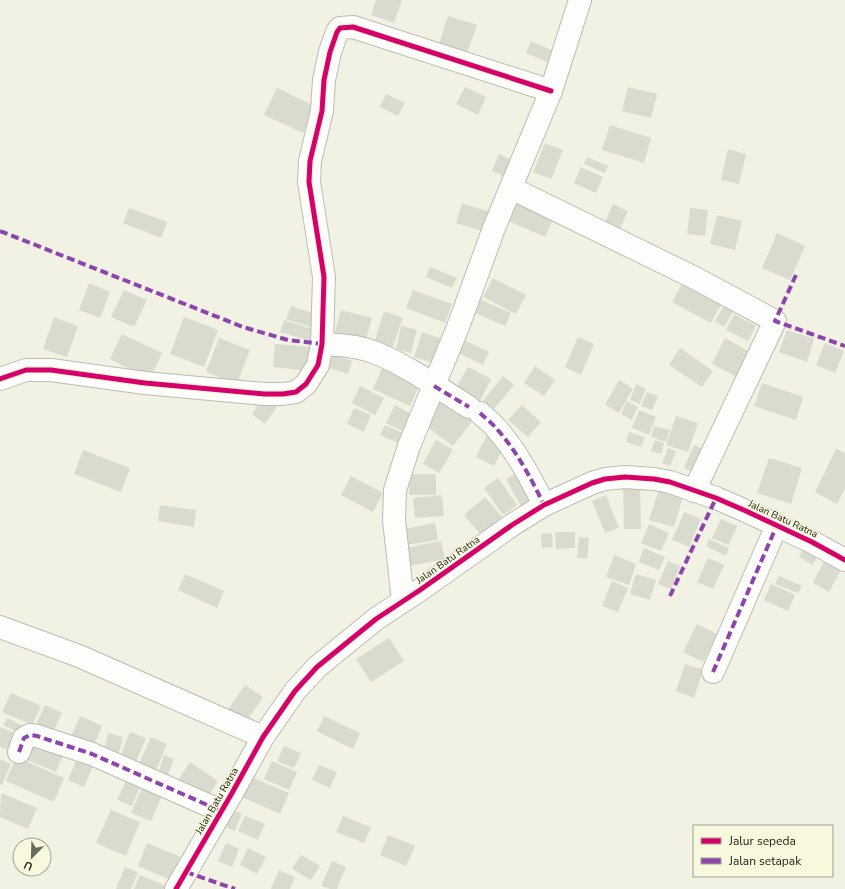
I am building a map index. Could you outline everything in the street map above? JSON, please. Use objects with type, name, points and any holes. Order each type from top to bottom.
[{"type":"street","points":[[403,601],[394,520],[396,490],[409,446],[458,327],[494,228],[551,91],[580,0]]},
{"type":"street","points":[[0,379],[26,370],[51,370],[144,383],[264,394],[296,392],[306,384],[318,364],[322,344],[324,277],[309,182],[310,161],[322,111],[324,80],[330,52],[337,32],[340,28],[353,27],[551,91]]},
{"type":"street","points":[[511,188],[694,278],[775,321],[694,491]]},
{"type":"street","points":[[322,344],[355,347],[376,352],[474,410],[496,428],[513,451],[532,480],[544,505]]},
{"type":"street","name":"Jalan Batu Ratna","points":[[176,889],[263,737],[295,692],[317,667],[376,619],[450,570],[518,521],[544,505],[592,483],[605,479],[625,477],[654,479],[670,482],[746,511],[812,542],[845,560]]},
{"type":"street","points":[[713,672],[777,525]]},
{"type":"street","points":[[0,627],[79,656],[263,737]]},
{"type":"street","points":[[19,752],[24,738],[30,735],[37,736],[92,754],[221,812]]},
{"type":"building","points":[[376,0],[402,0],[394,23],[371,15]]},
{"type":"building","points":[[448,16],[477,25],[467,53],[439,44]]},
{"type":"building","points":[[531,41],[559,53],[554,65],[526,53]]},
{"type":"building","points":[[465,87],[486,97],[478,115],[456,104]]},
{"type":"building","points":[[628,87],[657,94],[651,118],[622,111]]},
{"type":"building","points":[[277,88],[315,106],[303,133],[264,115]]},
{"type":"building","points":[[386,94],[405,103],[398,116],[380,107]]},
{"type":"building","points":[[610,125],[651,138],[644,163],[602,150]]},
{"type":"building","points":[[545,143],[563,150],[551,179],[533,172]]},
{"type":"building","points":[[728,149],[746,154],[739,184],[721,180]]},
{"type":"building","points":[[499,154],[514,161],[507,178],[492,171]]},
{"type":"building","points":[[587,157],[608,166],[605,173],[584,164]]},
{"type":"building","points":[[581,167],[603,177],[596,193],[574,183]]},
{"type":"building","points":[[516,200],[554,217],[545,237],[506,220]]},
{"type":"building","points":[[462,203],[494,213],[488,233],[456,223]]},
{"type":"building","points":[[613,204],[628,211],[618,233],[603,227]]},
{"type":"building","points":[[129,208],[167,222],[161,238],[123,223]]},
{"type":"building","points":[[690,208],[708,210],[705,236],[687,234]]},
{"type":"building","points":[[717,215],[742,221],[735,250],[710,244]]},
{"type":"building","points":[[777,233],[805,246],[790,280],[762,268]]},
{"type":"building","points":[[430,267],[457,278],[452,288],[426,277]]},
{"type":"building","points":[[493,278],[526,295],[516,314],[483,297]]},
{"type":"building","points":[[684,280],[723,301],[711,323],[672,302]]},
{"type":"building","points":[[89,283],[110,292],[100,318],[79,310]]},
{"type":"building","points":[[124,290],[147,300],[134,327],[111,317]]},
{"type":"building","points":[[413,290],[452,304],[445,323],[406,308]]},
{"type":"building","points":[[477,298],[511,313],[505,326],[471,311]]},
{"type":"building","points":[[291,306],[321,316],[317,329],[286,319]]},
{"type":"building","points":[[723,307],[733,312],[724,327],[715,321]]},
{"type":"building","points":[[341,310],[372,318],[365,344],[334,336]]},
{"type":"building","points":[[384,311],[403,318],[392,349],[374,343]]},
{"type":"building","points":[[734,314],[756,326],[748,341],[726,330]]},
{"type":"building","points":[[54,317],[78,326],[67,357],[43,349]]},
{"type":"building","points":[[184,317],[218,330],[204,367],[170,354]]},
{"type":"building","points":[[284,320],[313,329],[310,341],[280,332]]},
{"type":"building","points":[[401,326],[417,330],[411,353],[396,349]]},
{"type":"building","points":[[787,330],[814,339],[807,362],[779,352]]},
{"type":"building","points":[[422,332],[443,339],[436,364],[414,357]]},
{"type":"building","points":[[122,334],[162,353],[150,379],[110,359]]},
{"type":"building","points":[[578,337],[594,344],[581,375],[565,367]]},
{"type":"building","points":[[219,338],[250,350],[237,384],[206,372]]},
{"type":"building","points":[[725,338],[750,352],[737,377],[712,364]]},
{"type":"building","points":[[464,340],[489,352],[483,365],[458,353]]},
{"type":"building","points":[[825,343],[844,351],[835,373],[816,365]]},
{"type":"building","points":[[275,344],[311,347],[309,371],[273,367]]},
{"type":"building","points":[[680,348],[713,371],[702,387],[669,365]]},
{"type":"building","points":[[333,354],[352,361],[348,374],[329,368]]},
{"type":"building","points":[[383,366],[420,384],[410,406],[373,389]]},
{"type":"building","points":[[535,366],[555,380],[544,396],[524,383]]},
{"type":"building","points":[[468,367],[491,379],[480,401],[456,388]]},
{"type":"building","points":[[503,376],[514,385],[494,409],[483,401]]},
{"type":"building","points":[[619,380],[633,389],[619,413],[605,405]]},
{"type":"building","points":[[762,383],[803,397],[796,420],[754,406]]},
{"type":"building","points":[[636,384],[646,389],[640,404],[630,400]]},
{"type":"building","points":[[360,386],[384,398],[375,415],[352,403]]},
{"type":"building","points":[[647,392],[658,396],[652,410],[641,406]]},
{"type":"building","points":[[440,394],[474,419],[453,446],[420,422]]},
{"type":"building","points":[[263,398],[277,407],[265,424],[252,414]]},
{"type":"building","points":[[627,401],[638,407],[632,420],[621,414]]},
{"type":"building","points":[[395,405],[415,416],[406,433],[386,423]]},
{"type":"building","points":[[522,405],[541,422],[528,437],[508,420]]},
{"type":"building","points":[[354,408],[371,415],[364,432],[347,424]]},
{"type":"building","points":[[639,410],[656,417],[649,435],[632,428]]},
{"type":"building","points":[[676,416],[698,423],[688,452],[666,445]]},
{"type":"building","points":[[385,425],[407,435],[403,445],[380,435]]},
{"type":"building","points":[[654,426],[670,430],[666,442],[651,437]]},
{"type":"building","points":[[629,432],[645,437],[641,447],[626,442]]},
{"type":"building","points":[[487,435],[505,444],[494,466],[476,457]]},
{"type":"building","points":[[436,440],[453,450],[439,473],[423,464]]},
{"type":"building","points":[[655,440],[664,443],[661,454],[651,451]]},
{"type":"building","points":[[694,445],[706,450],[696,474],[684,468]]},
{"type":"building","points":[[668,448],[676,451],[670,466],[662,463]]},
{"type":"building","points":[[836,449],[845,453],[845,488],[837,504],[815,492]]},
{"type":"building","points":[[83,450],[130,468],[121,492],[74,474]]},
{"type":"building","points":[[769,458],[802,468],[791,504],[757,493]]},
{"type":"building","points":[[523,470],[539,499],[522,508],[506,479]]},
{"type":"building","points":[[409,474],[436,474],[436,495],[409,495]]},
{"type":"building","points":[[351,476],[383,493],[373,512],[341,495]]},
{"type":"building","points":[[498,478],[517,505],[503,515],[484,488]]},
{"type":"building","points":[[623,482],[640,482],[641,529],[624,529]]},
{"type":"building","points":[[660,486],[684,493],[674,527],[649,520]]},
{"type":"building","points":[[442,495],[444,516],[415,518],[413,498]]},
{"type":"building","points":[[606,495],[619,528],[605,533],[592,501]]},
{"type":"building","points":[[485,497],[502,517],[481,535],[464,515]]},
{"type":"building","points":[[160,505],[196,510],[194,527],[158,521]]},
{"type":"building","points":[[684,512],[701,519],[689,547],[672,540]]},
{"type":"building","points":[[721,519],[737,526],[729,545],[712,538]]},
{"type":"building","points":[[435,523],[438,540],[406,545],[403,529]]},
{"type":"building","points":[[649,524],[669,533],[661,551],[641,543]]},
{"type":"building","points":[[555,532],[575,532],[575,548],[556,549]]},
{"type":"building","points":[[552,533],[553,547],[542,548],[541,534]]},
{"type":"building","points":[[579,537],[589,538],[587,559],[577,558]]},
{"type":"building","points":[[709,539],[729,548],[726,556],[706,546]]},
{"type":"building","points":[[441,541],[445,559],[409,566],[405,548]]},
{"type":"building","points":[[805,545],[819,553],[813,565],[799,557]]},
{"type":"building","points":[[644,548],[665,557],[659,570],[639,562]]},
{"type":"building","points":[[614,555],[636,564],[629,585],[606,577]]},
{"type":"building","points":[[708,558],[724,565],[713,589],[697,582]]},
{"type":"building","points":[[825,559],[842,568],[829,592],[813,583]]},
{"type":"building","points":[[668,561],[680,566],[671,589],[658,584]]},
{"type":"building","points":[[185,574],[224,591],[217,608],[178,590]]},
{"type":"building","points":[[636,574],[656,580],[650,600],[630,594]]},
{"type":"building","points":[[779,576],[802,586],[798,593],[775,584]]},
{"type":"building","points":[[612,581],[628,588],[618,612],[602,606]]},
{"type":"building","points":[[771,584],[795,595],[788,611],[764,600]]},
{"type":"building","points":[[697,624],[717,634],[703,662],[683,652]]},
{"type":"building","points":[[389,638],[404,661],[371,682],[356,659]]},
{"type":"building","points":[[685,664],[703,670],[694,698],[676,691]]},
{"type":"building","points":[[245,685],[263,697],[244,725],[226,712]]},
{"type":"building","points":[[11,693],[41,706],[32,725],[2,712]]},
{"type":"building","points":[[45,705],[62,713],[53,732],[36,725]]},
{"type":"building","points":[[80,716],[102,726],[93,747],[71,737]]},
{"type":"building","points":[[324,716],[360,733],[353,749],[317,731]]},
{"type":"building","points":[[7,718],[29,729],[26,736],[3,725]]},
{"type":"building","points":[[0,727],[17,734],[10,751],[0,747]]},
{"type":"building","points":[[130,732],[146,738],[134,767],[118,761]]},
{"type":"building","points":[[108,733],[123,737],[118,756],[103,753]]},
{"type":"building","points":[[151,737],[167,744],[154,775],[137,768]]},
{"type":"building","points":[[30,740],[63,755],[56,772],[22,758]]},
{"type":"building","points":[[284,746],[301,753],[294,768],[277,761]]},
{"type":"building","points":[[164,755],[174,759],[166,779],[157,776]]},
{"type":"building","points":[[78,756],[94,763],[84,787],[68,780]]},
{"type":"building","points":[[16,757],[64,778],[54,802],[6,781]]},
{"type":"building","points":[[0,759],[11,764],[2,785],[0,784]]},
{"type":"building","points":[[272,761],[297,772],[289,790],[264,779]]},
{"type":"building","points":[[190,762],[218,781],[207,798],[179,779]]},
{"type":"building","points":[[319,765],[337,772],[330,788],[312,780]]},
{"type":"building","points":[[128,776],[142,782],[132,806],[117,800]]},
{"type":"building","points":[[251,777],[289,793],[280,814],[242,797]]},
{"type":"building","points":[[144,783],[164,791],[151,821],[131,813]]},
{"type":"building","points":[[1,793],[37,808],[28,829],[0,817]]},
{"type":"building","points":[[231,809],[242,814],[235,831],[224,826]]},
{"type":"building","points":[[111,810],[140,822],[126,856],[96,843]]},
{"type":"building","points":[[245,816],[265,824],[258,840],[238,831]]},
{"type":"building","points":[[343,816],[371,827],[364,843],[336,832]]},
{"type":"building","points":[[388,835],[415,846],[406,866],[380,855]]},
{"type":"building","points":[[147,843],[183,858],[173,881],[138,866]]},
{"type":"building","points":[[226,843],[239,849],[232,867],[218,861]]},
{"type":"building","points":[[248,848],[266,857],[257,874],[240,865]]},
{"type":"building","points":[[301,855],[320,866],[311,880],[292,869]]},
{"type":"building","points":[[332,861],[346,867],[337,889],[330,889],[321,886]]},
{"type":"building","points":[[125,867],[138,872],[131,889],[116,889]]},
{"type":"building","points":[[279,870],[295,877],[290,889],[271,889]]},
{"type":"building","points":[[140,875],[166,886],[165,889],[134,889]]},
{"type":"marked path","points":[[0,231],[243,327],[288,340],[322,344]]},
{"type":"marked path","points":[[796,275],[775,321],[845,346]]},
{"type":"marked path","points":[[434,386],[469,407]]},
{"type":"marked path","points":[[480,413],[494,426],[517,455],[544,505]]},
{"type":"marked path","points":[[670,596],[716,498]]},
{"type":"marked path","points":[[713,672],[777,525]]},
{"type":"marked path","points":[[19,752],[24,738],[30,735],[37,736],[92,754],[221,811]]},
{"type":"marked path","points":[[186,872],[235,889]]},
{"type":"cycle path","points":[[0,379],[26,370],[51,370],[145,383],[264,394],[296,392],[306,384],[318,365],[322,344],[324,277],[309,182],[310,161],[322,111],[324,80],[330,52],[337,32],[340,28],[353,27],[551,91]]},
{"type":"cycle path","points":[[176,889],[263,737],[295,691],[317,667],[376,619],[512,525],[544,505],[592,483],[605,479],[625,477],[654,479],[670,482],[716,498],[812,542],[845,560]]}]
